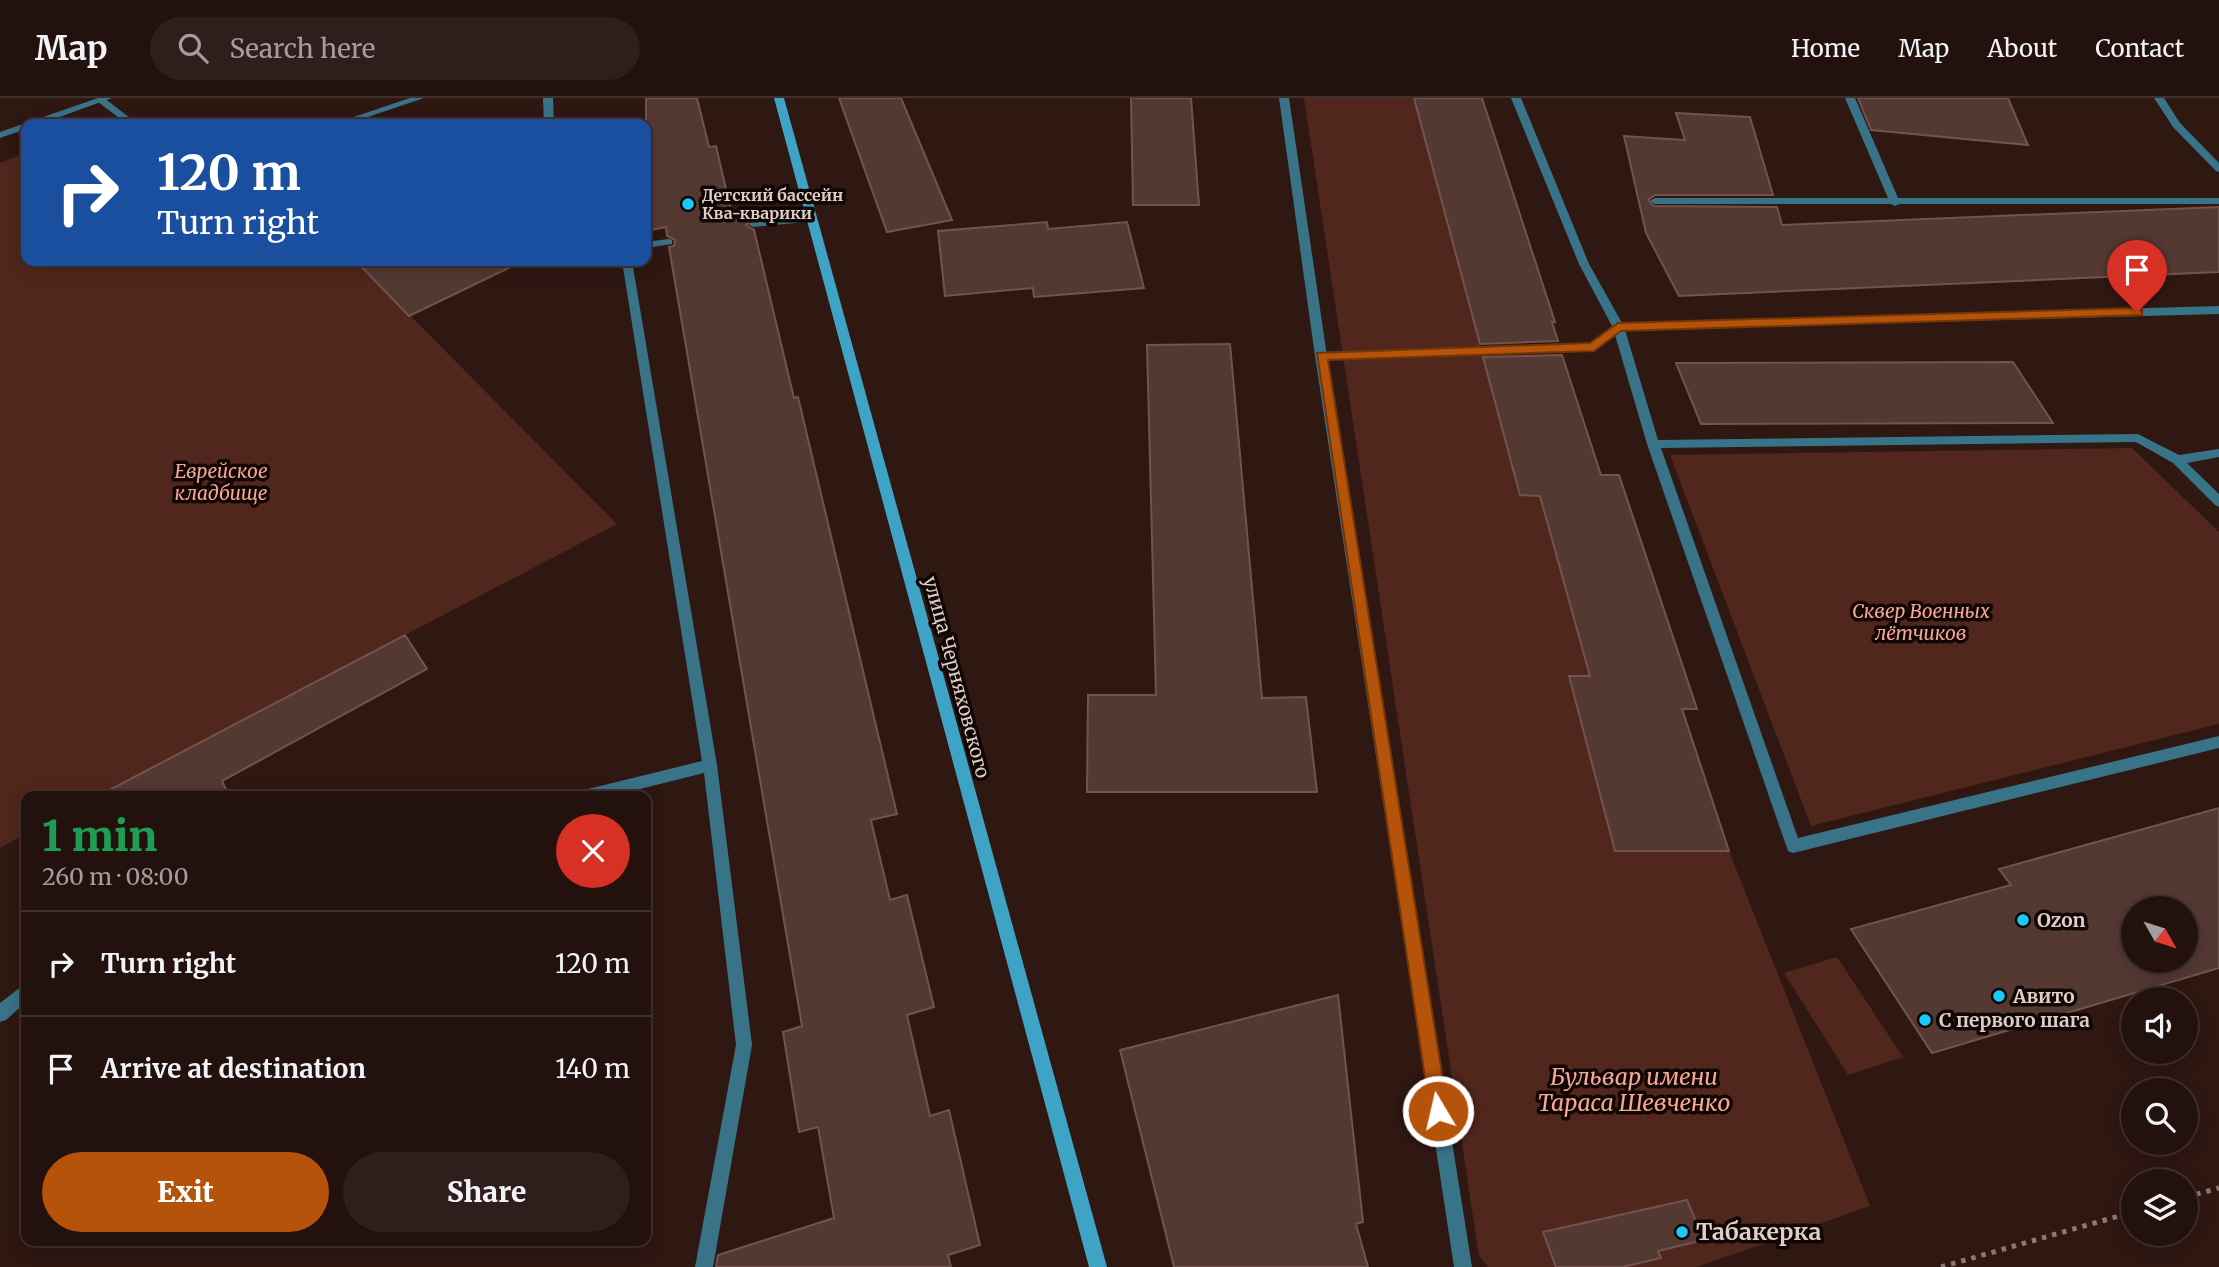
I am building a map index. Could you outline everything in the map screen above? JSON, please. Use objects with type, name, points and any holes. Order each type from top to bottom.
[{"type":"street","points":[[354,119],[419,98]]},
{"type":"street","points":[[548,98],[549,119]]},
{"type":"street","name":"улица Черняховского","points":[[779,98],[1098,1267]]},
{"type":"street","points":[[1284,98],[1321,356],[1463,1267]]},
{"type":"street","points":[[1516,98],[1584,264],[1618,327],[1653,444],[1793,846],[2219,742]]},
{"type":"street","points":[[1850,98],[1895,202]]},
{"type":"street","points":[[2159,98],[2176,125],[2219,169]]},
{"type":"street","points":[[46,119],[104,99],[127,119]]},
{"type":"street","points":[[0,135],[21,128]]},
{"type":"street","points":[[1655,201],[2219,201]]},
{"type":"street","points":[[753,224],[811,219]]},
{"type":"street","points":[[651,244],[668,242]]},
{"type":"street","points":[[628,266],[710,765],[744,1045],[704,1267]]},
{"type":"street","points":[[1321,356],[1594,347],[1618,327],[2219,310]]},
{"type":"street","points":[[1653,444],[2138,438],[2177,460],[2219,502]]},
{"type":"street","points":[[2177,460],[2219,453]]},
{"type":"street","points":[[608,791],[710,765]]},
{"type":"street","points":[[0,1014],[21,995]]},
{"type":"path","points":[[2198,1194],[2219,1188]]},
{"type":"path","points":[[1941,1267],[2121,1215]]},
{"type":"green space","name":"Бульвар имени Тараса Шевченко","points":[[1304,98],[1414,98],[1520,495],[1540,496],[1590,676],[1569,677],[1615,851],[1729,851],[1870,1206],[1697,1267],[1488,1267],[1479,1256]]},
{"type":"green space","name":"Еврейское кладбище","points":[[21,155],[21,266],[361,266],[617,524],[108,791],[21,791],[21,837],[0,848],[0,163]]},
{"type":"green space","name":"Сквер Военных лётчиков","points":[[2132,448],[2219,532],[2219,724],[1811,826],[1670,455]]},
{"type":"green space","points":[[1837,957],[1903,1057],[1848,1075],[1784,973]]},
{"type":"building","points":[[646,98],[697,98],[709,147],[716,146],[732,215],[750,212],[752,219],[746,225],[754,230],[794,398],[798,397],[897,814],[871,820],[890,900],[907,895],[934,1007],[907,1015],[930,1116],[949,1110],[980,1245],[948,1255],[951,1267],[716,1267],[718,1255],[834,1218],[818,1127],[799,1132],[783,1032],[802,1026],[669,247],[674,246],[675,240],[667,236],[666,227],[651,230],[651,119],[646,119]]},
{"type":"building","points":[[839,98],[901,98],[952,220],[887,232]]},
{"type":"building","points":[[1131,98],[1191,98],[1199,205],[1133,205]]},
{"type":"building","points":[[1414,98],[1482,98],[1555,322],[1552,322],[1558,341],[1480,344]]},
{"type":"building","points":[[1858,98],[2008,98],[2028,145],[1871,130]]},
{"type":"building","points":[[1676,113],[1750,117],[1773,195],[1655,195],[1648,200],[1654,206],[1777,207],[1782,225],[2219,207],[2219,272],[1679,296],[1646,233],[1624,136],[1685,140]]},
{"type":"building","points":[[1047,222],[1048,229],[1127,222],[1144,288],[1034,297],[1033,288],[945,296],[938,231]]},
{"type":"building","points":[[361,266],[513,266],[409,316]]},
{"type":"building","points":[[1230,344],[1262,698],[1306,697],[1317,792],[1087,792],[1088,695],[1156,695],[1147,345]]},
{"type":"building","points":[[1562,355],[1601,475],[1619,475],[1697,709],[1682,709],[1729,851],[1615,851],[1569,676],[1590,676],[1540,496],[1520,495],[1483,357]]},
{"type":"building","points":[[2013,362],[2053,423],[1701,424],[1676,363]]},
{"type":"building","points":[[405,635],[427,669],[222,781],[227,791],[108,791]]},
{"type":"building","points":[[2219,808],[2219,968],[2155,987],[2121,987],[2121,997],[1932,1053],[1851,929],[2011,885],[1999,869]]},
{"type":"building","points":[[1338,995],[1363,1222],[1356,1224],[1368,1267],[1174,1267],[1120,1050]]},
{"type":"building","points":[[1687,1200],[1704,1240],[1658,1251],[1661,1258],[1622,1267],[1556,1267],[1543,1232]]},
{"type":"place","name":"Детский бассейн Ква-кварики","points":[[688,204]]},
{"type":"place","name":"Ozon","points":[[2023,920]]},
{"type":"place","name":"Авито","points":[[1999,996]]},
{"type":"place","name":"С первого шага","points":[[1925,1020]]},
{"type":"place","name":"Табакерка","points":[[1682,1232]]},
{"type":"route","points":[[1438,1111],[1321,356],[1594,347],[1618,327],[2137,312]]}]
